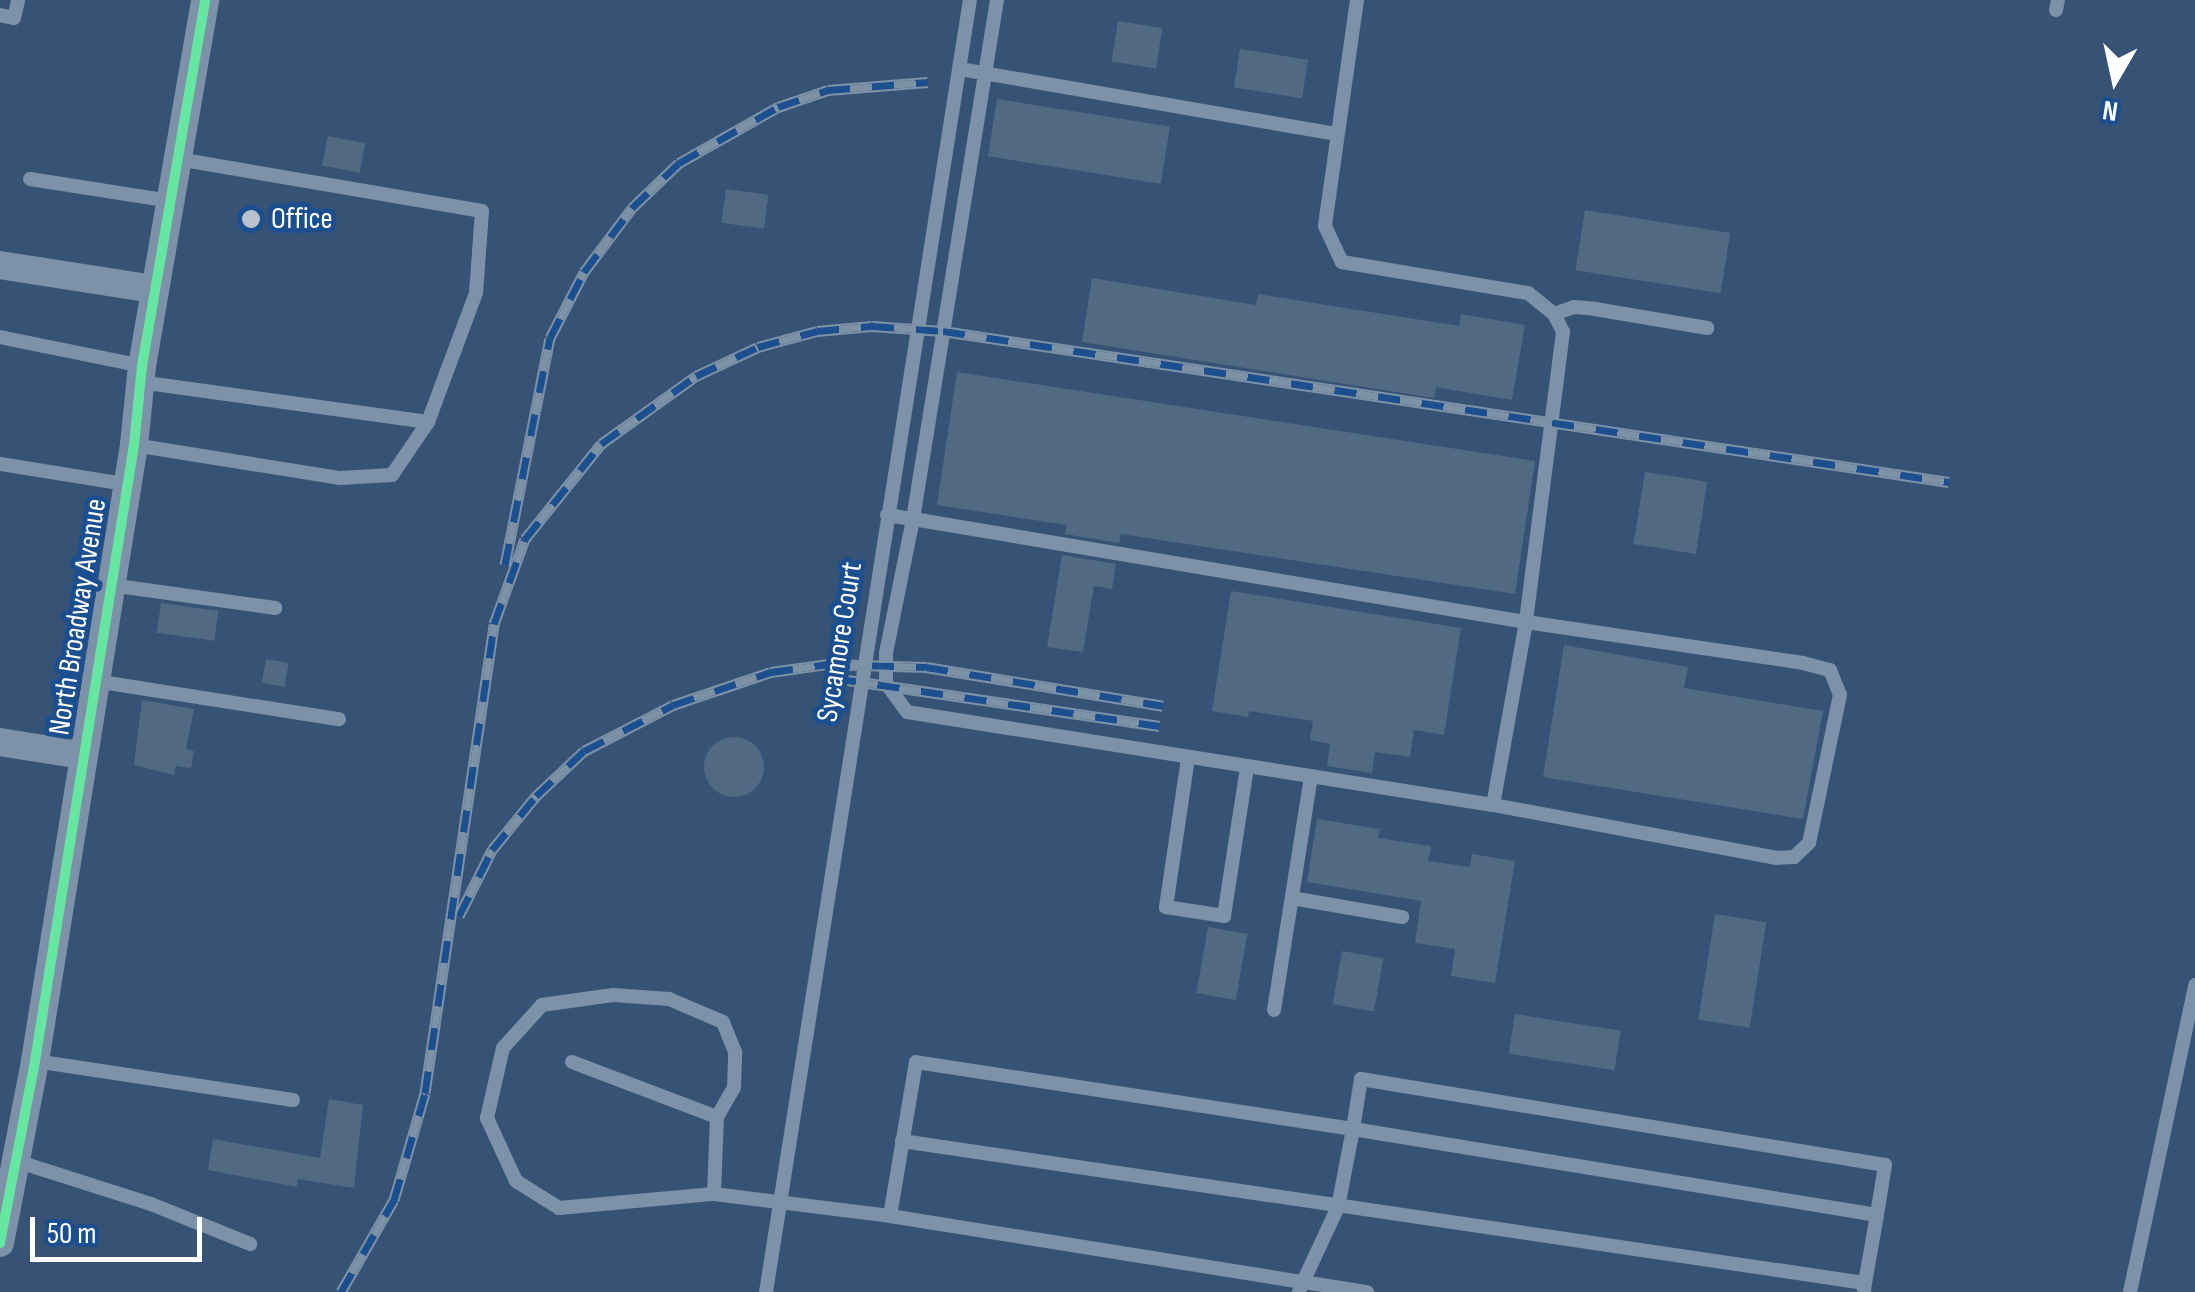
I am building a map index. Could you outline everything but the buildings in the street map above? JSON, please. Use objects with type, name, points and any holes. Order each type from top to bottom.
[{"type":"street","name":"North Broadway Avenue","points":[[0,1243],[34,1060],[80,755],[134,445],[154,289],[204,0]]},
{"type":"street","points":[[0,265],[154,289]]},
{"type":"street","points":[[0,742],[80,755]]},
{"type":"lane","points":[[0,15],[14,18],[18,0]]},
{"type":"lane","name":"Sycamore Court","points":[[766,1292],[970,0]]},
{"type":"lane","points":[[887,515],[913,520],[1526,622],[1803,663],[1830,670],[1840,695],[1809,843],[1794,858],[1494,805],[907,712],[886,684],[886,664],[913,520],[997,0]]},
{"type":"lane","points":[[1358,0],[1325,226],[1342,262],[1528,293],[1554,314],[1563,332],[1526,622],[1494,805]]},
{"type":"lane","points":[[960,69],[1338,134]]},
{"type":"lane","points":[[134,445],[340,478],[392,476],[428,422],[476,293],[482,210],[178,160]]},
{"type":"lane","points":[[30,179],[171,201]]},
{"type":"lane","points":[[1554,314],[1574,307],[1595,308],[1707,328]]},
{"type":"lane","points":[[0,337],[141,374],[428,422]]},
{"type":"lane","points":[[0,464],[125,484]]},
{"type":"lane","points":[[110,584],[274,608]]},
{"type":"lane","points":[[94,681],[338,719]]},
{"type":"lane","points":[[1188,758],[1166,907],[1224,916],[1246,767]]},
{"type":"lane","points":[[1274,1010],[1311,778]]},
{"type":"lane","points":[[1292,898],[1402,917]]},
{"type":"lane","points":[[2130,1292],[2195,985]]},
{"type":"lane","points":[[714,1194],[717,1117],[734,1088],[734,1052],[723,1022],[669,999],[613,995],[542,1005],[502,1048],[486,1118],[516,1181],[559,1208],[714,1194],[890,1216],[1301,1287],[1368,1292]]},
{"type":"lane","points":[[34,1060],[292,1100]]},
{"type":"lane","points":[[572,1062],[717,1117]]},
{"type":"lane","points":[[890,1216],[916,1062],[1877,1215]]},
{"type":"lane","points":[[902,1142],[1338,1206],[1865,1288],[1885,1165],[1361,1079],[1338,1206],[1301,1287]]},
{"type":"lane","points":[[16,1161],[151,1204],[250,1244]]},
{"type":"railway","points":[[505,565],[550,338],[584,272],[632,208],[679,163],[778,107],[828,90],[928,82]]},
{"type":"railway","points":[[341,1292],[394,1200],[425,1093],[494,624],[525,539],[601,444],[696,376],[758,347],[817,331],[872,326],[943,331],[1949,482]]},
{"type":"railway","points":[[459,916],[492,850],[536,796],[584,751],[673,705],[771,672],[828,664],[926,667],[1163,706]]},
{"type":"railway","points":[[834,678],[1159,726]]},
{"type":"cycle path","points":[[0,1243],[35,1061],[134,445],[142,366],[205,0]]},
{"type":"place","name":"Office","points":[[251,219]]}]
